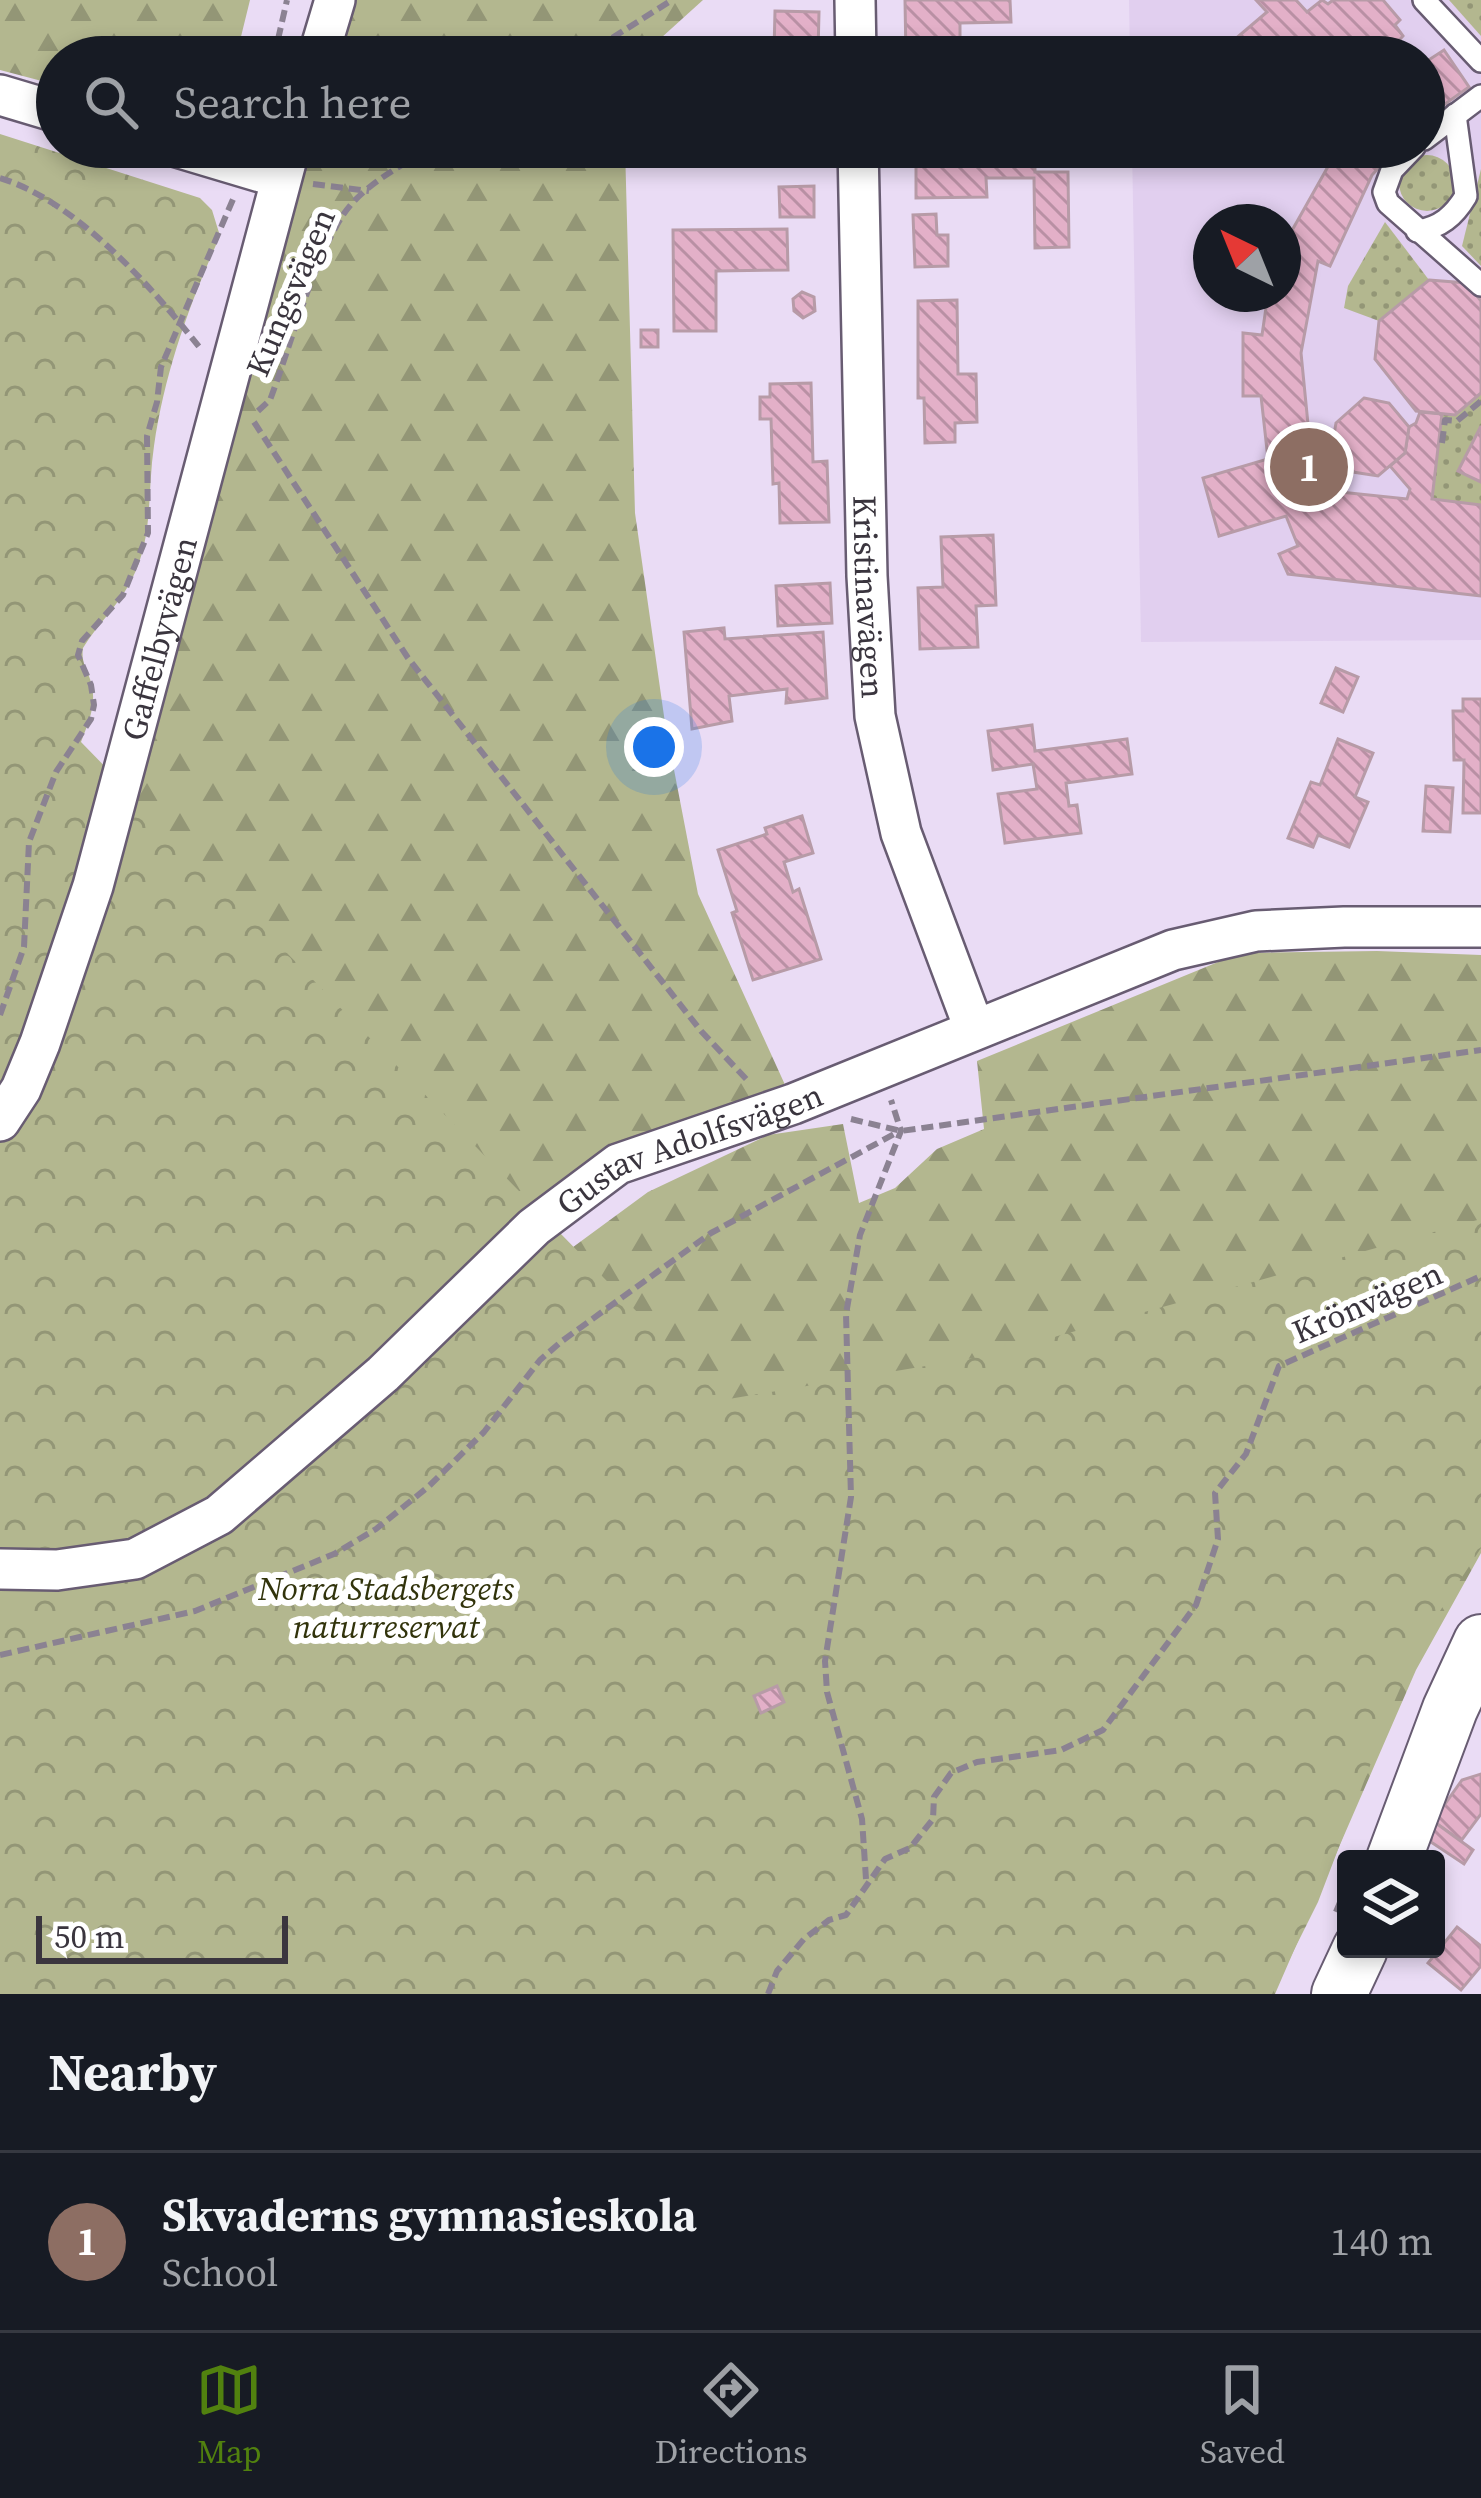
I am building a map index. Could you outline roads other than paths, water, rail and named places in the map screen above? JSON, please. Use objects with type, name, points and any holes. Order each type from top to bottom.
[{"type":"street","points":[[324,36],[335,0]]},
{"type":"street","points":[[855,0],[856,36]]},
{"type":"street","points":[[0,95],[36,106]]},
{"type":"street","name":"Gaffelbyvägen","points":[[0,1121],[21,1089],[40,1042],[93,886],[240,401],[285,168]]},
{"type":"street","name":"Kristinavägen","points":[[858,168],[867,576],[875,716],[901,833],[974,1028]]},
{"type":"street","name":"Gustav Adolfsvägen","points":[[0,1569],[57,1570],[135,1559],[219,1515],[382,1374],[534,1227],[618,1164],[793,1104],[1173,950],[1256,931],[1481,928]]},
{"type":"street","points":[[1397,1850],[1450,1709],[1481,1642]]},
{"type":"street","points":[[1339,1994],[1356,1958]]},
{"type":"lane","points":[[1424,0],[1481,61]]},
{"type":"lane","points":[[1445,124],[1481,97]]},
{"type":"lane","points":[[1417,231],[1442,224],[1466,196],[1456,116]]},
{"type":"lane","points":[[1394,168],[1384,192],[1388,203],[1481,285]]},
{"type":"place","name":"Skvaderns gymnasieskola","points":[[1309,467]]},
{"type":"park label","name":"Norra Stadsbergets naturreservat","points":[[386,1607]]}]
